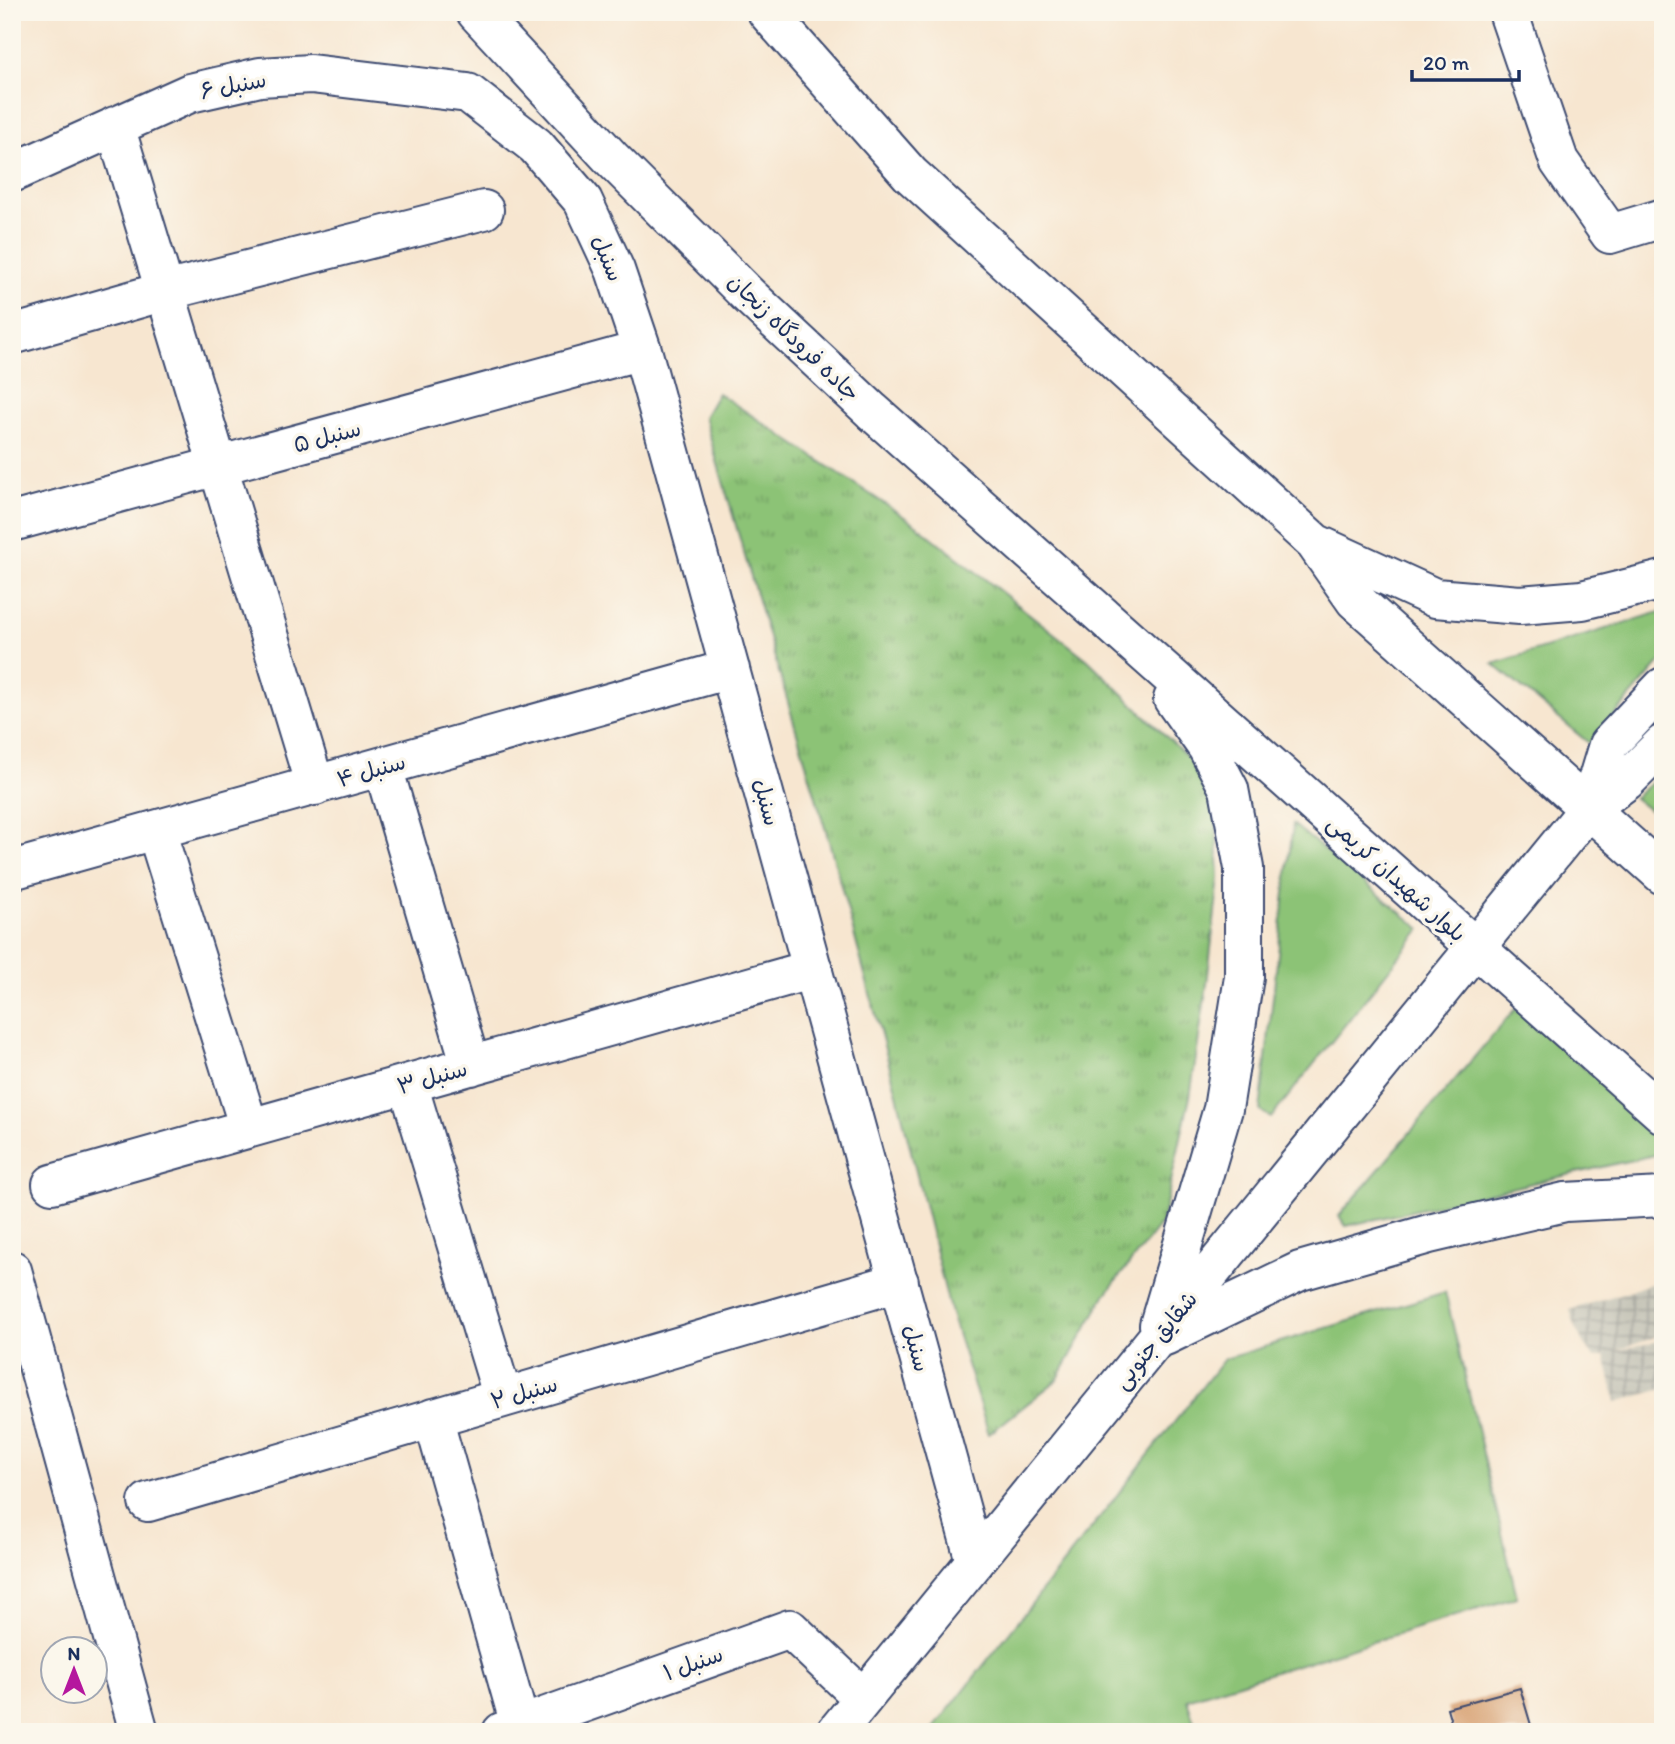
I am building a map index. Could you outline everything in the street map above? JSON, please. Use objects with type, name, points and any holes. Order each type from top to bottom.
[{"type":"street","name":"جاده فرودگاه زنجان","points":[[476,12],[611,158],[747,294],[872,411],[1132,641]]},
{"type":"street","points":[[767,12],[910,174],[1315,543],[1355,600],[1663,875]]},
{"type":"street","points":[[1508,12],[1559,161],[1610,234],[1663,219]]},
{"type":"street","name":"سنبل ۶","points":[[12,173],[190,93],[260,77],[312,74],[468,93]]},
{"type":"street","name":"سنبل","points":[[468,93],[536,146],[583,201],[615,270],[642,350],[975,1561]]},
{"type":"street","points":[[115,126],[315,786]]},
{"type":"street","points":[[12,335],[165,291],[484,210]]},
{"type":"street","name":"سنبل ۵","points":[[12,522],[642,350]]},
{"type":"street","points":[[1315,543],[1435,598],[1520,604],[1569,601],[1663,580]]},
{"type":"street","name":"بلوار شهیدان کریمی","points":[[1132,641],[1663,1114]]},
{"type":"street","points":[[1132,641],[1207,747],[1229,789],[1244,868],[1244,977],[1223,1109],[1154,1342]]},
{"type":"street","name":"سنبل ۴","points":[[12,870],[730,669]]},
{"type":"street","points":[[1589,808],[1608,745],[1663,687]]},
{"type":"street","points":[[1589,808],[1626,781],[1663,744]]},
{"type":"street","points":[[383,767],[471,1066]]},
{"type":"street","name":"شقایق جنوبی","points":[[836,1732],[1589,808]]},
{"type":"street","points":[[156,830],[249,1128]]},
{"type":"street","name":"سنبل ۳","points":[[52,1184],[813,969]]},
{"type":"street","points":[[408,1084],[503,1398]]},
{"type":"street","points":[[1154,1342],[1300,1272],[1403,1241],[1565,1202],[1663,1197]]},
{"type":"street","points":[[12,1270],[139,1732]]},
{"type":"street","name":"سنبل ۲","points":[[148,1502],[899,1282]]},
{"type":"street","points":[[433,1418],[515,1730]]},
{"type":"street","name":"سنبل ۱","points":[[515,1730],[790,1629],[863,1698]]},
{"type":"shaded area","points":[[1663,1280],[1663,1334],[1615,1351],[1663,1340],[1663,1389],[1616,1402],[1605,1355],[1594,1358],[1576,1330],[1570,1310]]},
{"type":"green space","points":[[718,393],[915,524],[1088,660],[1214,783],[1219,877],[1207,984],[1190,1097],[1162,1222],[1105,1295],[1057,1380],[989,1434],[951,1314],[896,1090],[830,845],[704,417]]},
{"type":"green space","points":[[1663,611],[1663,659],[1590,744],[1493,664]]},
{"type":"green space","points":[[1663,772],[1663,821],[1634,798]]},
{"type":"green space","points":[[1293,824],[1421,929],[1271,1118],[1260,1110]]},
{"type":"green space","points":[[1516,1008],[1663,1136],[1663,1153],[1346,1226],[1339,1216]]},
{"type":"green space","points":[[1445,1292],[1517,1597],[1187,1699],[1197,1732],[931,1732],[1224,1359]]},
{"type":"building","points":[[1520,1688],[1533,1732],[1454,1732],[1447,1708]]}]
